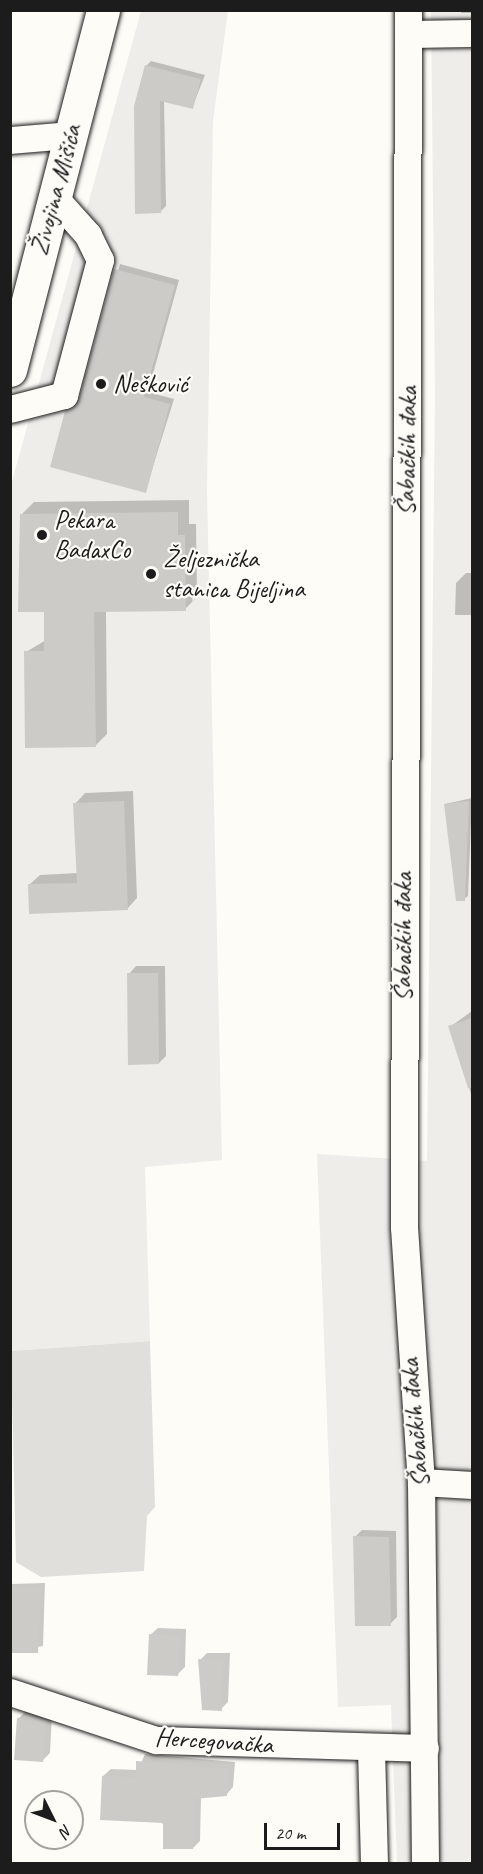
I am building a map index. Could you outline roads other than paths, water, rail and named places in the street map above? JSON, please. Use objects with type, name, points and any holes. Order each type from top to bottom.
[{"type":"main road","name":"Živojina Mišića","points":[[10,370],[104,10]]},
{"type":"street","points":[[408,22],[472,33]]},
{"type":"street","name":"Šabačkih đaka","points":[[408,22],[404,1227],[421,1482],[426,1863]]},
{"type":"street","points":[[10,140],[70,135]]},
{"type":"street","points":[[10,409],[64,395],[100,260],[88,235],[54,197]]},
{"type":"street","points":[[421,1482],[472,1485]]},
{"type":"street","name":"Hercegovačka","points":[[10,1692],[156,1740],[371,1749],[425,1748]]},
{"type":"street","points":[[371,1749],[374,1863]]},
{"type":"place","name":"Nešković","points":[[101,384]]},
{"type":"place","name":"Pekara BadaxCo","points":[[42,535]]},
{"type":"place","name":"Željeznička stanica Bijeljina","points":[[151,574]]}]
